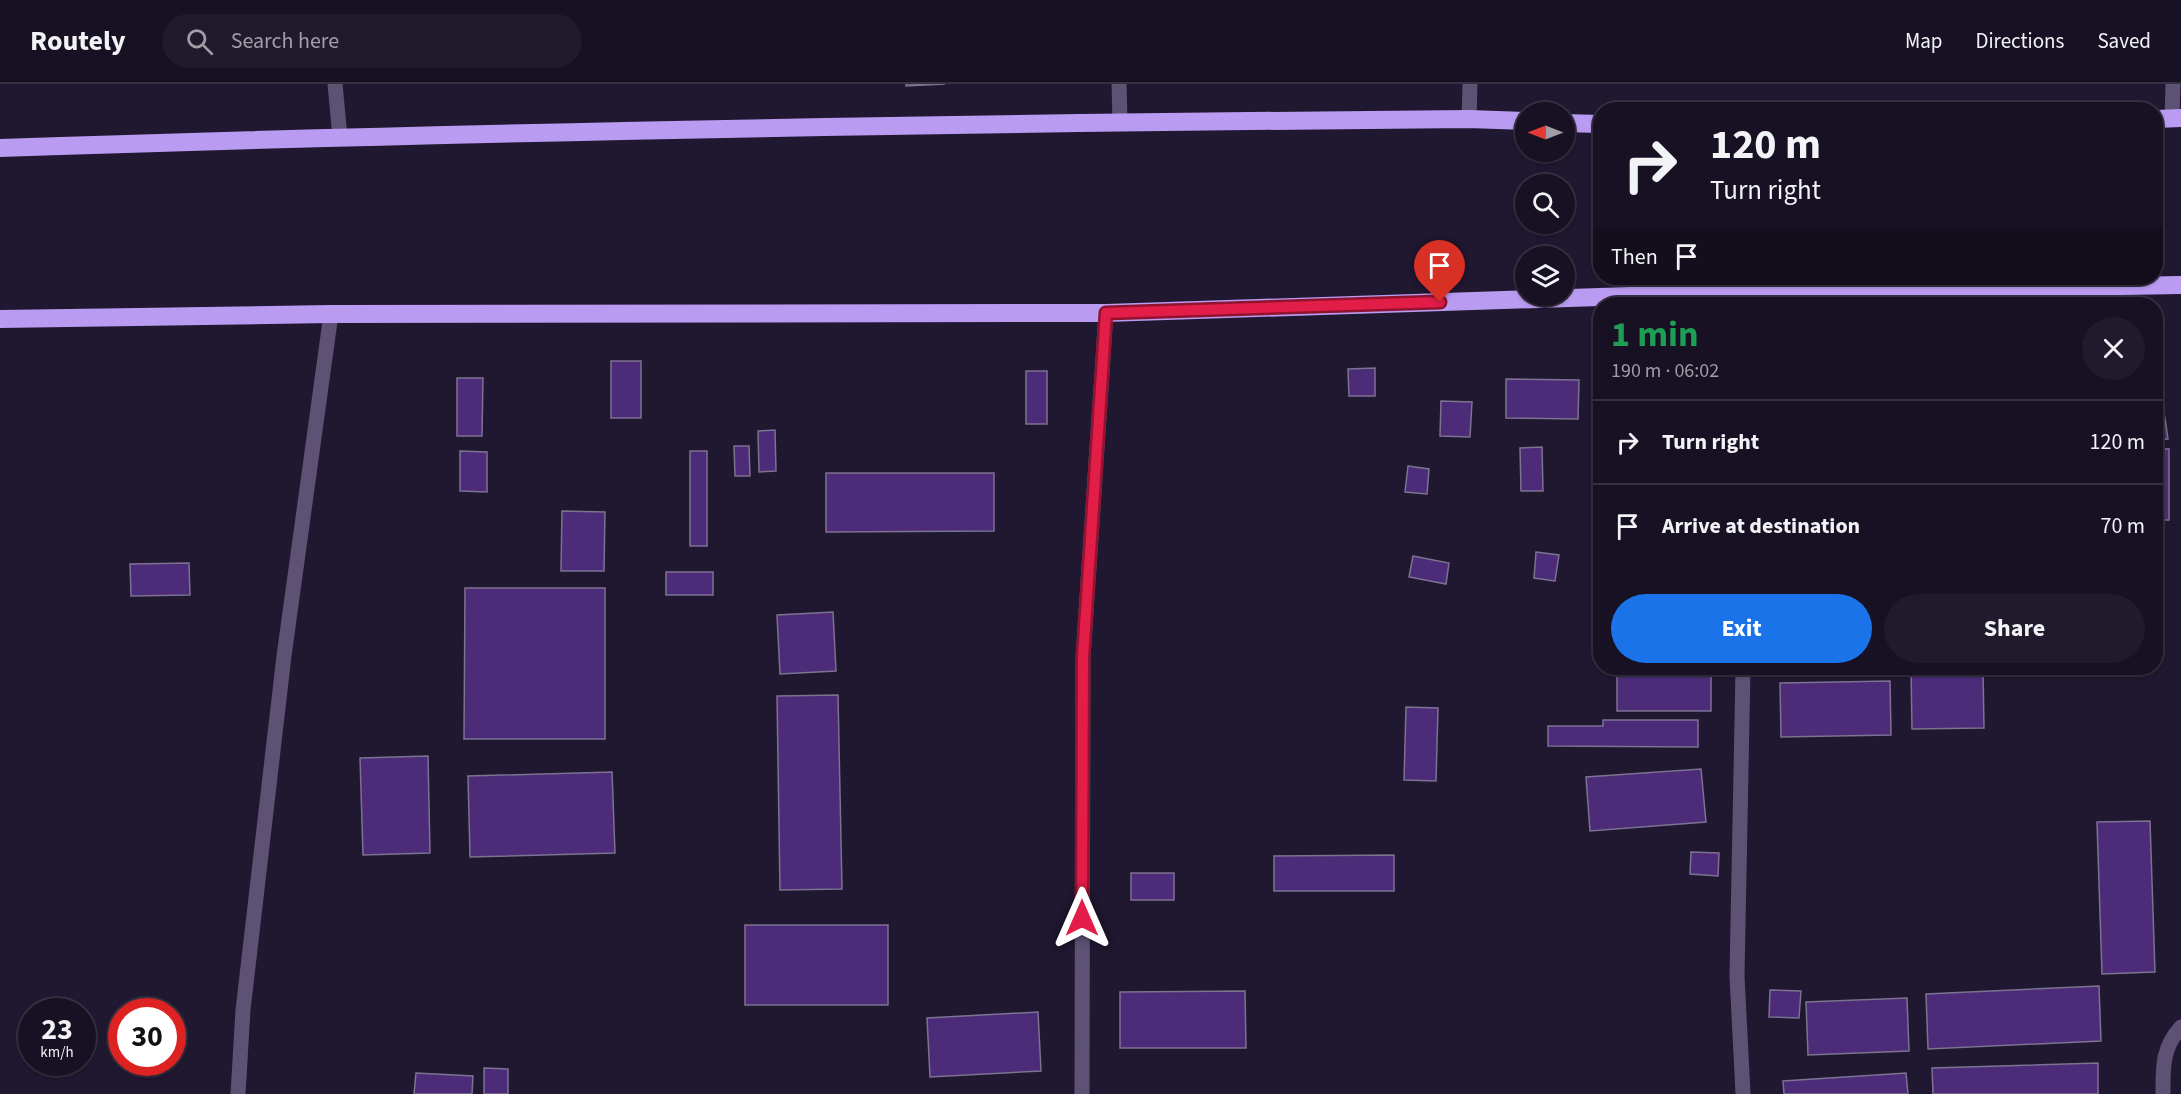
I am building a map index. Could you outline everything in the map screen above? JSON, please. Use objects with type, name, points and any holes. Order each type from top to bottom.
[{"type":"highway","points":[[0,148],[340,137],[1120,122],[1469,119],[1515,121]]},
{"type":"highway","points":[[1575,123],[1593,124]]},
{"type":"highway","points":[[1783,297],[2181,285]]},
{"type":"highway","points":[[0,319],[331,314],[1106,313],[1593,302]]},
{"type":"street","points":[[335,84],[340,137]]},
{"type":"street","points":[[1119,84],[1120,122]]},
{"type":"street","points":[[1469,119],[1470,84]]},
{"type":"street","points":[[2170,118],[2173,84]]},
{"type":"street","points":[[1082,1094],[1083,657],[1106,313]]},
{"type":"street","points":[[238,1094],[243,1010],[284,656],[331,314]]},
{"type":"street","points":[[1743,675],[1737,976],[1743,1094]]},
{"type":"street","points":[[2163,1094],[2164,1059],[2170,1039],[2181,1027]]},
{"type":"building","points":[[906,84],[945,84],[906,86]]},
{"type":"building","points":[[611,361],[641,361],[641,418],[611,418]]},
{"type":"building","points":[[1375,368],[1375,396],[1349,396],[1348,369]]},
{"type":"building","points":[[1026,371],[1047,371],[1047,424],[1026,424]]},
{"type":"building","points":[[457,378],[483,378],[482,436],[457,436]]},
{"type":"building","points":[[1506,379],[1579,380],[1578,419],[1506,418]]},
{"type":"building","points":[[1441,401],[1472,402],[1470,437],[1440,436]]},
{"type":"building","points":[[2164,412],[2168,439],[2163,439]]},
{"type":"building","points":[[775,430],[776,471],[759,472],[758,431]]},
{"type":"building","points":[[734,446],[749,446],[750,476],[735,476]]},
{"type":"building","points":[[1542,447],[1543,491],[1521,491],[1520,448]]},
{"type":"building","points":[[2163,449],[2169,449],[2169,520],[2163,520]]},
{"type":"building","points":[[460,451],[487,452],[487,492],[460,491]]},
{"type":"building","points":[[690,451],[707,451],[707,546],[690,546]]},
{"type":"building","points":[[1408,466],[1429,469],[1427,494],[1405,492]]},
{"type":"building","points":[[826,473],[994,473],[994,531],[826,532]]},
{"type":"building","points":[[562,511],[605,512],[604,571],[561,571]]},
{"type":"building","points":[[1536,552],[1559,555],[1555,581],[1534,578]]},
{"type":"building","points":[[1413,556],[1449,563],[1446,584],[1409,577]]},
{"type":"building","points":[[189,563],[190,595],[131,596],[130,564]]},
{"type":"building","points":[[666,572],[713,572],[713,595],[666,595]]},
{"type":"building","points":[[465,588],[605,588],[605,739],[464,739]]},
{"type":"building","points":[[833,612],[836,671],[780,674],[777,615]]},
{"type":"building","points":[[1617,675],[1711,675],[1711,711],[1617,711]]},
{"type":"building","points":[[1911,675],[1983,675],[1984,728],[1912,729]]},
{"type":"building","points":[[1890,681],[1891,735],[1781,737],[1780,683]]},
{"type":"building","points":[[838,695],[842,889],[780,890],[777,696]]},
{"type":"building","points":[[1406,707],[1438,708],[1436,781],[1404,780]]},
{"type":"building","points":[[1603,720],[1698,720],[1698,747],[1548,746],[1548,726],[1603,726]]},
{"type":"building","points":[[428,756],[430,853],[363,855],[360,758]]},
{"type":"building","points":[[1701,769],[1706,822],[1590,831],[1586,777]]},
{"type":"building","points":[[612,772],[615,853],[470,857],[468,776]]},
{"type":"building","points":[[2150,821],[2155,972],[2102,974],[2097,822]]},
{"type":"building","points":[[1691,852],[1719,853],[1718,876],[1690,874]]},
{"type":"building","points":[[1394,855],[1394,891],[1274,891],[1274,856]]},
{"type":"building","points":[[1131,873],[1174,873],[1174,900],[1131,900]]},
{"type":"building","points":[[745,925],[888,925],[888,1005],[745,1005]]},
{"type":"building","points":[[2099,986],[2101,1041],[1928,1049],[1926,994]]},
{"type":"building","points":[[1770,990],[1801,991],[1799,1018],[1769,1017]]},
{"type":"building","points":[[1245,991],[1246,1048],[1120,1048],[1120,992]]},
{"type":"building","points":[[1907,998],[1909,1051],[1808,1055],[1806,1002]]},
{"type":"building","points":[[1038,1012],[1041,1071],[930,1077],[927,1018]]},
{"type":"building","points":[[2098,1063],[2098,1094],[1933,1094],[1932,1068]]},
{"type":"building","points":[[484,1068],[508,1069],[508,1094],[484,1094]]},
{"type":"building","points":[[416,1073],[473,1076],[472,1094],[414,1094]]},
{"type":"building","points":[[1906,1073],[1908,1094],[1784,1094],[1783,1081]]},
{"type":"route","points":[[1082,918],[1083,657],[1106,313],[1440,302]]}]
